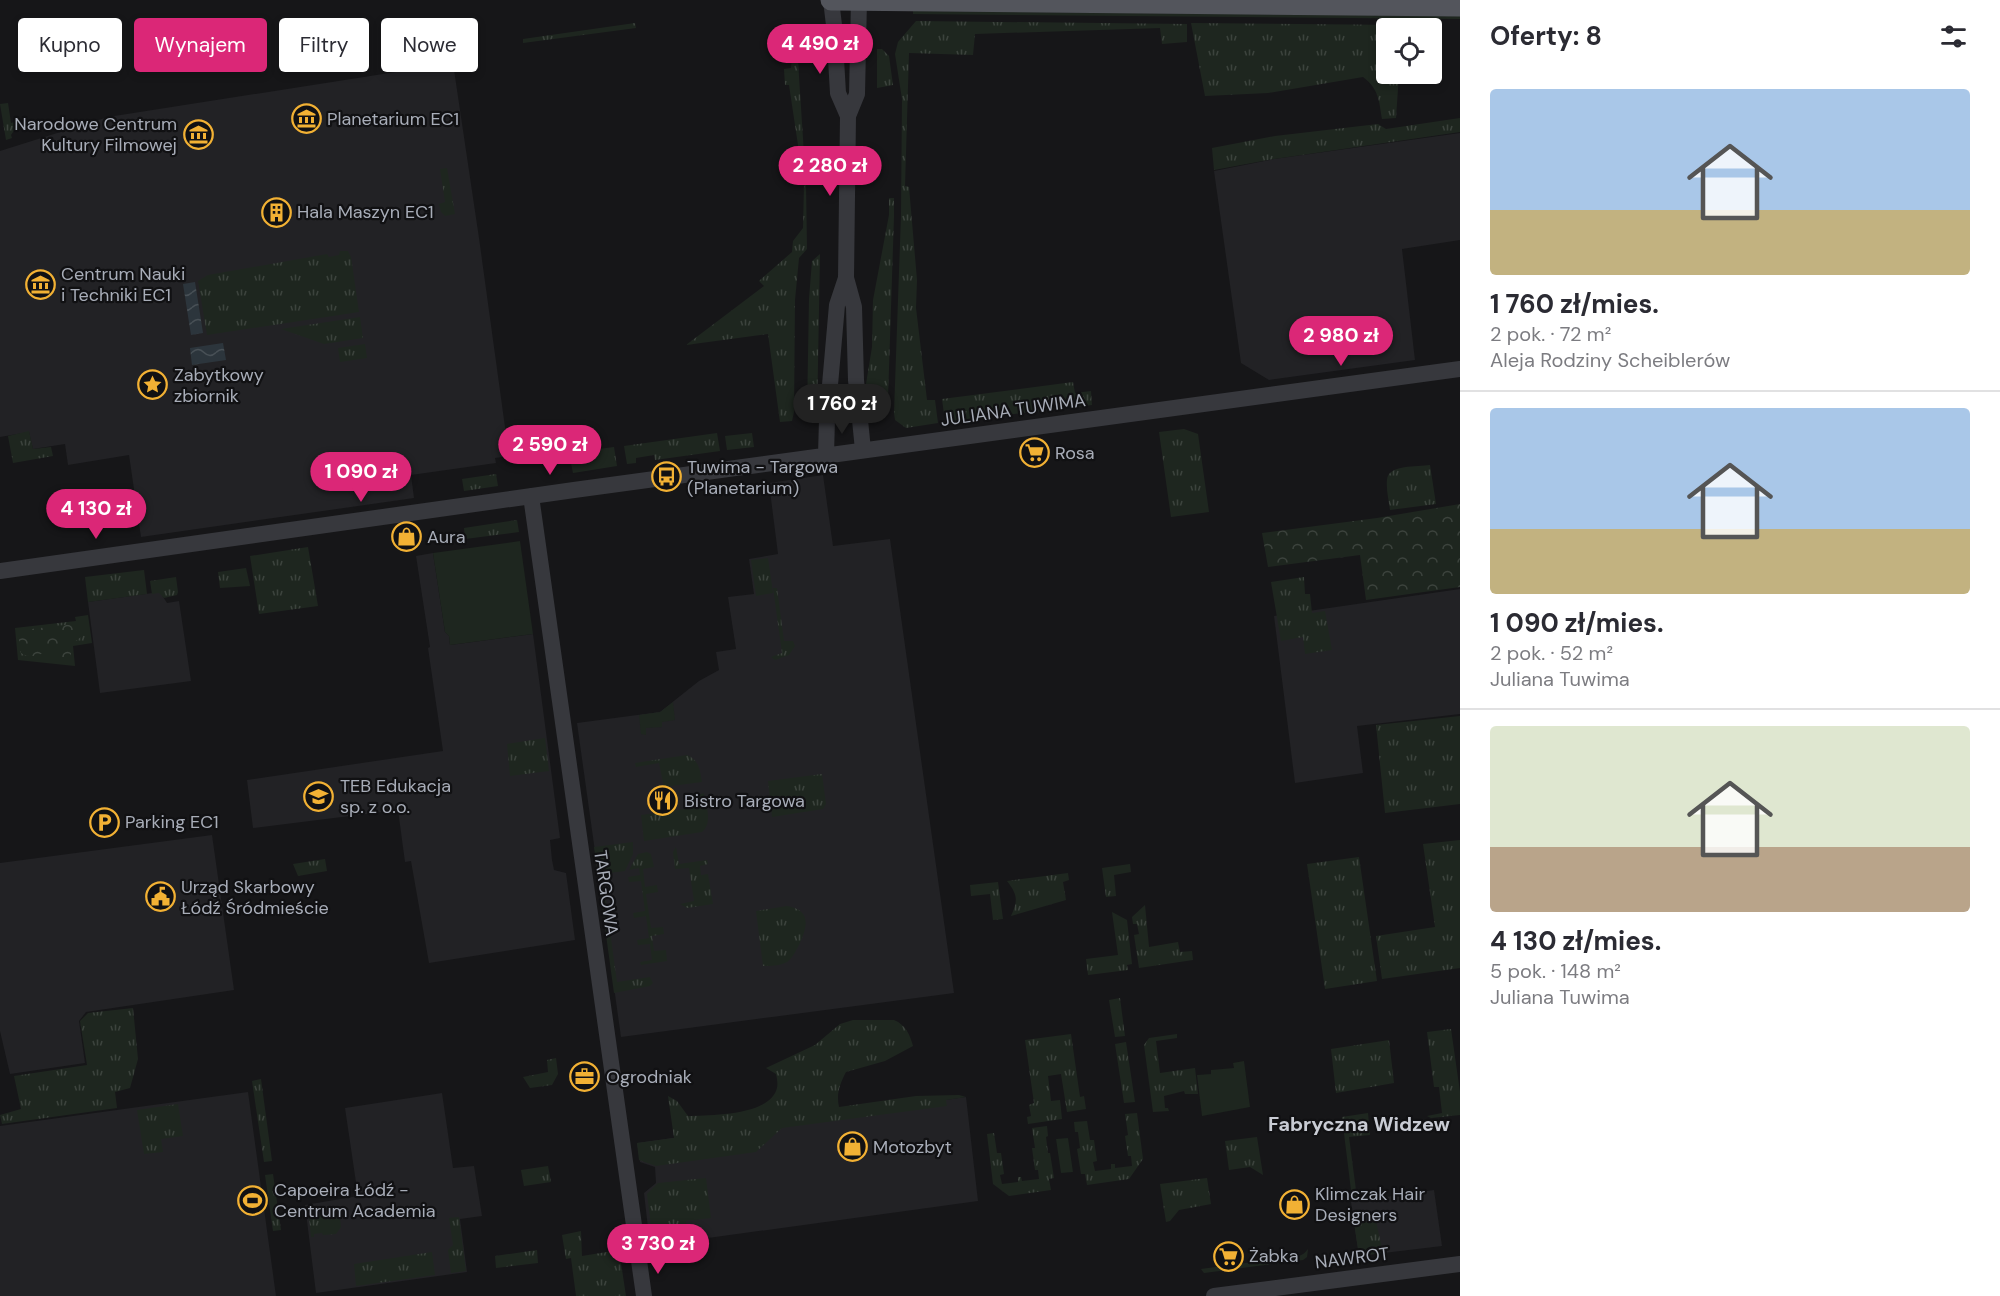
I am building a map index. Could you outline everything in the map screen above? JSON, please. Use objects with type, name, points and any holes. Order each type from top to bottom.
[{"type":"main road","points":[[831,0],[1460,6]]},
{"type":"street","points":[[831,0],[838,93],[848,116]]},
{"type":"street","points":[[859,0],[857,94],[848,116],[846,278],[854,307],[856,380],[863,450]]},
{"type":"street","points":[[826,455],[827,409],[837,305],[846,278]]},
{"type":"street","name":"JULIANA TUWIMA","points":[[0,571],[1460,369]]},
{"type":"street","name":"TARGOWA","points":[[531,496],[644,1296]]},
{"type":"street","name":"NAWROT","points":[[1214,1296],[1460,1264]]},
{"type":"shaded area","points":[[396,72],[454,72],[509,456],[495,458],[496,463],[411,475],[414,498],[141,537],[129,455],[68,465],[65,444],[33,449],[29,432],[0,437],[0,151],[108,117]]},
{"type":"shaded area","points":[[1460,133],[1460,240],[1402,249],[1415,360],[1269,380],[1241,363],[1214,171],[1274,159]]},
{"type":"shaded area","points":[[823,475],[833,546],[890,539],[954,993],[621,1037],[577,723],[660,712],[699,681],[719,670],[716,652],[736,649],[728,597],[754,594],[749,559],[778,554],[769,483]]},
{"type":"shaded area","points":[[433,553],[445,632],[449,636],[450,645],[533,634],[560,838],[550,840],[552,860],[554,870],[566,873],[575,940],[429,963],[411,861],[405,862],[398,810],[253,828],[247,780],[443,751],[416,556]]},
{"type":"shaded area","points":[[1460,589],[1460,714],[1357,726],[1363,773],[1295,783],[1274,616]]},
{"type":"shaded area","points":[[160,592],[167,603],[179,601],[191,681],[100,693],[88,602]]},
{"type":"shaded area","name":"Urząd Skarbowy Łódź Śródmieście","points":[[212,835],[234,990],[86,1012],[79,1021],[85,1063],[10,1074],[0,1031],[0,863]]},
{"type":"shaded area","points":[[248,1092],[276,1296],[0,1296],[0,1126]]},
{"type":"shaded area","points":[[442,1093],[453,1168],[474,1166],[482,1216],[460,1219],[467,1272],[316,1293],[305,1205],[358,1196],[345,1108]]},
{"type":"shaded area","points":[[966,1097],[978,1201],[650,1246],[644,1193],[656,1183],[655,1167],[640,1162],[637,1143]]},
{"type":"shaded area","points":[[1434,1190],[1442,1246],[1367,1255],[1358,1249],[1351,1202]]},
{"type":"green space","points":[[913,11],[1460,16],[1460,19],[1442,18],[913,14]]},
{"type":"green space","points":[[916,21],[1187,24],[1187,42],[1162,44],[1160,28],[975,34],[973,55],[909,53],[905,186],[909,187],[917,280],[916,308],[927,400],[935,400],[938,423],[906,428],[895,420],[894,413],[901,216],[902,99],[895,54],[898,42]]},
{"type":"green space","points":[[635,23],[636,28],[523,43],[523,39]]},
{"type":"green space","points":[[1191,23],[1376,25],[1376,84],[1398,84],[1396,118],[1382,119],[1375,91],[1363,77],[1268,93],[1205,96]]},
{"type":"green space","points":[[793,47],[800,49],[798,61],[806,185],[807,249],[799,258],[795,300],[794,412],[792,421],[780,422],[768,334],[686,345],[764,286],[759,281],[792,252],[793,241],[803,228],[804,185],[789,85],[785,85],[784,69],[791,68]]},
{"type":"green space","points":[[877,49],[882,49],[889,56],[893,85],[877,88]]},
{"type":"green space","points":[[8,103],[11,123],[21,120],[28,123],[32,121],[32,130],[15,129],[11,135],[12,138],[6,140],[0,104]]},
{"type":"green space","points":[[1460,118],[1460,132],[1214,170],[1212,148],[1275,136],[1378,124],[1386,129]]},
{"type":"green space","points":[[447,168],[455,214],[445,216],[439,204],[445,202],[440,169]]},
{"type":"green space","points":[[889,198],[894,198],[894,216],[888,399],[877,410],[868,412],[866,384],[872,347],[873,300],[889,215]]},
{"type":"green space","points":[[340,251],[348,251],[351,257],[359,312],[207,335],[198,281],[208,275],[327,254],[329,257],[339,255]]},
{"type":"green space","points":[[820,254],[817,418],[811,419],[807,414],[809,299],[812,261]]},
{"type":"green space","points":[[360,317],[363,338],[324,344],[281,329]]},
{"type":"green space","points":[[365,344],[367,358],[340,362],[338,348]]},
{"type":"green space","points":[[1073,382],[1075,393],[1091,391],[1092,405],[945,422],[942,399]]},
{"type":"green space","points":[[1184,429],[1198,434],[1209,512],[1171,517],[1159,432]]},
{"type":"green space","points":[[29,431],[33,449],[51,447],[53,456],[13,463],[8,436]]},
{"type":"green space","points":[[717,433],[720,451],[655,460],[654,455],[636,458],[636,463],[627,464],[624,446]]},
{"type":"green space","points":[[752,433],[754,447],[727,450],[725,436]]},
{"type":"green space","points":[[614,447],[617,466],[573,473],[569,453]]},
{"type":"green space","points":[[1430,465],[1436,504],[1390,510],[1387,480],[1392,471],[1411,466]]},
{"type":"green space","points":[[496,474],[498,486],[464,491],[462,479]]},
{"type":"green space","points":[[1460,504],[1460,587],[1366,600],[1360,555],[1268,567],[1262,533],[1377,518]]},
{"type":"green space","points":[[517,520],[519,532],[465,539],[464,528]]},
{"type":"green space","points":[[520,541],[533,634],[450,645],[449,636],[445,632],[433,553]]},
{"type":"green space","points":[[308,547],[318,606],[259,614],[250,556]]},
{"type":"green space","points":[[768,558],[773,593],[756,596],[751,560]]},
{"type":"green space","points":[[246,568],[250,586],[220,588],[218,572]]},
{"type":"green space","points":[[144,570],[147,594],[88,602],[85,577]]},
{"type":"green space","points":[[176,577],[177,595],[164,598],[159,593],[152,594],[150,581]]},
{"type":"green space","points":[[1304,577],[1305,594],[1310,594],[1312,613],[1325,611],[1332,650],[1305,654],[1303,637],[1281,641],[1271,582]]},
{"type":"green space","points":[[773,588],[777,588],[784,641],[793,641],[795,646],[789,655],[775,660],[771,657],[782,653]]},
{"type":"green space","points":[[88,615],[92,643],[73,646],[75,666],[18,660],[15,628],[76,621],[75,617]]},
{"type":"green space","points":[[83,623],[86,627],[84,635],[71,644],[71,661],[66,663],[49,651],[31,656],[21,653],[18,633],[23,630]]},
{"type":"green space","points":[[673,702],[675,720],[662,722],[662,727],[646,728],[646,735],[641,734],[639,715],[660,712]]},
{"type":"green space","points":[[1460,716],[1460,804],[1385,813],[1376,725]]},
{"type":"green space","points":[[545,738],[549,771],[510,776],[507,744]]},
{"type":"green space","points":[[687,755],[700,770],[702,782],[664,787],[659,763],[636,767],[635,763]]},
{"type":"green space","points":[[822,774],[826,804],[823,809],[772,817],[768,781]]},
{"type":"green space","points":[[704,793],[708,819],[702,832],[644,841],[641,815],[699,807],[698,795]]},
{"type":"green space","points":[[1460,840],[1460,968],[1382,979],[1376,936],[1435,927],[1423,844]]},
{"type":"green space","points":[[633,842],[633,854],[625,871],[602,874],[617,982],[650,977],[653,983],[650,986],[614,993],[594,847]]},
{"type":"green space","points":[[676,847],[679,864],[707,860],[708,864],[700,866],[701,875],[708,874],[713,904],[687,908],[680,904],[694,901],[689,868],[675,869],[673,852]]},
{"type":"green space","points":[[647,852],[651,854],[654,867],[643,869],[645,887],[657,885],[658,892],[646,894],[651,928],[663,927],[664,934],[652,936],[654,951],[666,950],[667,961],[641,965],[640,962],[652,960],[650,944],[638,945],[637,940],[649,938],[646,916],[634,918],[633,913],[645,911],[641,881],[629,882],[628,877],[640,875],[639,868],[629,870],[638,854]]},
{"type":"green space","points":[[1359,857],[1377,981],[1325,989],[1307,864]]},
{"type":"green space","points":[[325,859],[327,871],[298,876],[293,864]]},
{"type":"green space","points":[[1130,864],[1131,872],[1114,875],[1116,896],[1106,897],[1102,868]]},
{"type":"green space","points":[[1068,873],[1069,880],[1063,882],[1066,900],[1011,916],[1016,898],[1007,881]]},
{"type":"green space","points":[[998,882],[1003,919],[993,920],[990,894],[971,896],[970,885]]},
{"type":"green space","points":[[1145,905],[1149,947],[1178,942],[1180,952],[1192,951],[1193,960],[1139,968],[1134,935],[1139,934],[1137,924],[1133,924],[1132,917]]},
{"type":"green space","points":[[787,906],[795,908],[804,916],[806,921],[801,940],[787,962],[763,966],[756,911]]},
{"type":"green space","points":[[1112,912],[1127,920],[1132,964],[1127,965],[1128,970],[1088,975],[1086,959],[1118,955]]},
{"type":"green space","points":[[1120,998],[1125,1036],[1115,1037],[1109,1000]]},
{"type":"green space","points":[[133,1008],[138,1059],[130,1088],[115,1092],[117,1108],[2,1124],[0,1115],[21,1109],[14,1076],[87,1065],[80,1021],[88,1013]]},
{"type":"green space","points":[[853,1020],[894,1020],[907,1031],[913,1046],[885,1061],[846,1072],[839,1089],[839,1107],[916,1096],[959,1095],[966,1097],[946,1100],[947,1106],[782,1128],[756,1152],[656,1166],[639,1160],[637,1143],[674,1138],[668,1096],[677,1101],[688,1116],[724,1114],[752,1109],[772,1097],[777,1088],[776,1074],[766,1068],[815,1045],[840,1024]]},
{"type":"green space","points":[[1451,1029],[1460,1092],[1460,1115],[1431,1118],[1427,1116],[1442,1113],[1439,1087],[1434,1087],[1427,1032]]},
{"type":"green space","points":[[1071,1034],[1080,1097],[1084,1096],[1086,1109],[1067,1112],[1061,1074],[1048,1076],[1051,1101],[1060,1100],[1062,1119],[1028,1124],[1027,1117],[1031,1116],[1029,1105],[1034,1103],[1025,1040]]},
{"type":"green space","points":[[1177,1034],[1177,1038],[1156,1041],[1160,1073],[1195,1068],[1198,1094],[1185,1094],[1184,1091],[1164,1096],[1165,1108],[1169,1111],[1153,1112],[1144,1045],[1149,1038]]},
{"type":"green space","points":[[1389,1040],[1394,1083],[1336,1093],[1331,1049]]},
{"type":"green space","points":[[1126,1042],[1135,1102],[1124,1103],[1115,1044]]},
{"type":"green space","points":[[556,1058],[558,1074],[552,1085],[530,1088],[523,1077],[548,1072],[547,1060]]},
{"type":"green space","points":[[1244,1061],[1250,1107],[1202,1116],[1197,1075],[1211,1074],[1211,1070],[1234,1068],[1233,1063]]},
{"type":"green space","points":[[261,1079],[272,1161],[264,1162],[252,1081]]},
{"type":"green space","points":[[178,1104],[183,1136],[161,1139],[163,1152],[144,1154],[137,1110]]},
{"type":"green space","points":[[1137,1113],[1143,1159],[1129,1179],[1087,1185],[1085,1174],[1081,1174],[1077,1149],[1080,1148],[1078,1132],[1075,1132],[1074,1122],[1087,1121],[1090,1140],[1094,1140],[1097,1161],[1093,1162],[1095,1171],[1111,1169],[1111,1164],[1115,1164],[1115,1168],[1132,1166],[1125,1136],[1128,1135],[1125,1114]]},
{"type":"green space","points":[[1368,1113],[1370,1135],[1349,1137],[1357,1198],[1352,1198],[1342,1117]]},
{"type":"green space","points":[[1047,1126],[1048,1153],[1050,1153],[1054,1178],[1049,1179],[1051,1190],[1009,1196],[993,1184],[987,1134],[994,1133],[997,1153],[1001,1153],[1004,1174],[1000,1175],[1002,1184],[1018,1182],[1018,1177],[1021,1177],[1022,1181],[1039,1179],[1038,1170],[1035,1170],[1032,1128]]},
{"type":"green space","points":[[1257,1137],[1263,1175],[1250,1167],[1229,1170],[1225,1141]]},
{"type":"green space","points":[[1068,1138],[1073,1172],[1061,1173],[1056,1139]]},
{"type":"green space","points":[[548,1166],[551,1182],[524,1186],[521,1170]]},
{"type":"green space","points":[[273,1174],[281,1230],[273,1231],[265,1175]]},
{"type":"green space","points":[[706,1178],[711,1218],[686,1221],[688,1238],[653,1242],[647,1194],[658,1183]]},
{"type":"green space","points":[[1207,1178],[1211,1204],[1179,1210],[1170,1221],[1166,1222],[1160,1184]]},
{"type":"green space","points":[[333,1214],[340,1217],[341,1227],[336,1234],[323,1235],[322,1233],[311,1237],[309,1217]]},
{"type":"green space","points":[[459,1217],[466,1271],[451,1273],[448,1250],[453,1245],[449,1218]]},
{"type":"green space","points":[[1376,1221],[1383,1253],[1367,1255],[1358,1249],[1354,1223]]},
{"type":"green space","points":[[581,1231],[582,1256],[619,1250],[626,1296],[576,1296],[571,1258],[566,1259],[562,1235]]},
{"type":"green space","points":[[1308,1249],[1307,1257],[1303,1260],[1204,1273],[1201,1269],[1283,1258],[1283,1254],[1297,1256]]},
{"type":"green space","points":[[537,1250],[538,1263],[496,1268],[495,1256]]},
{"type":"green space","points":[[432,1252],[435,1275],[356,1286],[354,1264]]},
{"type":"water","points":[[195,282],[203,333],[191,335],[183,284]]},
{"type":"water","points":[[223,343],[226,360],[192,365],[190,348]]},
{"type":"place","name":"Planetarium EC1","points":[[306,119]]},
{"type":"place","name":"Narodowe Centrum Kultury Filmowej","points":[[198,134]]},
{"type":"place","name":"Hala Maszyn EC1","points":[[276,212]]},
{"type":"place","name":"Centrum Nauki i Techniki EC1","points":[[40,284]]},
{"type":"place","name":"Zabytkowy zbiornik","points":[[153,385]]},
{"type":"place","name":"Rosa","points":[[1034,453]]},
{"type":"place","name":"Tuwima - Targowa (Planetarium)","points":[[666,477]]},
{"type":"place","name":"Aura","points":[[406,537]]},
{"type":"place","name":"TEB Edukacja sp. z o.o.","points":[[319,796]]},
{"type":"place","name":"Bistro Targowa","points":[[663,801]]},
{"type":"place","name":"Parking EC1","points":[[104,822]]},
{"type":"place","name":"Urząd Skarbowy Łódź Śródmieście","points":[[160,897]]},
{"type":"place","name":"Ogrodniak","points":[[585,1077]]},
{"type":"place","name":"Motozbyt","points":[[852,1147]]},
{"type":"place","name":"Capoeira Łódź - Centrum Academia","points":[[253,1200]]},
{"type":"place","name":"Klimczak Hair Designers","points":[[1294,1204]]},
{"type":"place","name":"Żabka","points":[[1228,1256]]},
{"type":"district","name":"Fabryczna Widzew","points":[[1359,1124]]}]
